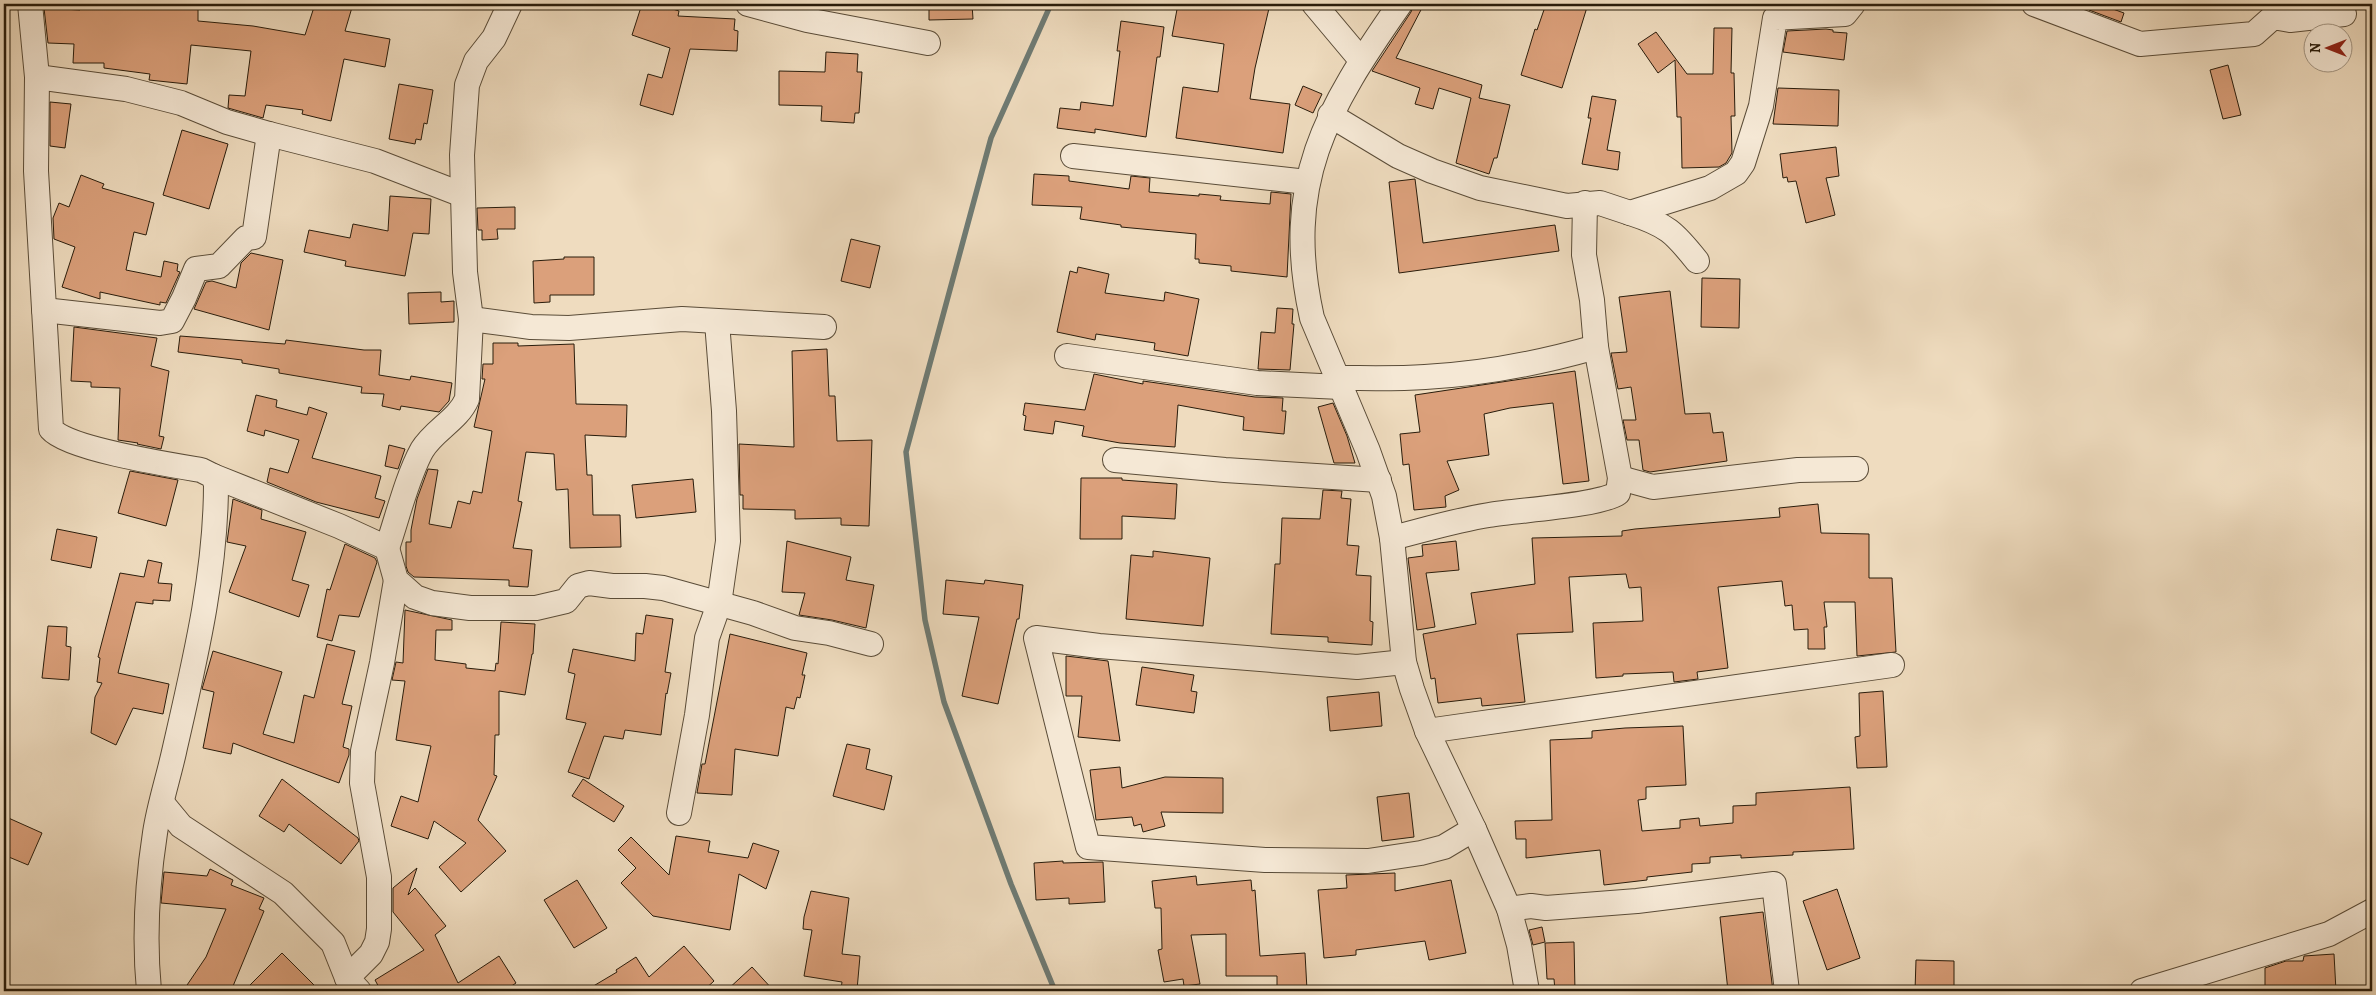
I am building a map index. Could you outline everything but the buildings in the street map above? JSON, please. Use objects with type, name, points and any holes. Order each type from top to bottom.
[{"type":"street","points":[[30,4],[37,77],[36,171],[51,430],[57,436],[89,446],[201,470],[339,526],[387,548]]},
{"type":"street","points":[[353,984],[377,942],[379,929],[379,877],[362,783],[363,759],[396,580],[387,548],[422,450],[437,430],[463,408],[467,399],[472,319],[466,272],[462,155],[467,85],[476,61],[494,38],[510,4]]},
{"type":"street","points":[[748,4],[808,20],[928,43]]},
{"type":"street","points":[[1314,4],[1361,60]]},
{"type":"street","points":[[1400,4],[1361,60],[1330,115],[1314,153],[1307,182],[1303,255],[1307,295],[1312,318],[1379,480],[1392,538],[1404,662],[1427,732],[1474,829],[1509,909],[1519,945],[1527,991]]},
{"type":"street","points":[[1630,213],[1710,188],[1736,173],[1743,163],[1760,106],[1775,18],[1845,14],[1853,4]]},
{"type":"street","points":[[2034,4],[2140,44],[2254,34],[2269,10],[2290,20],[2344,14]]},
{"type":"street","points":[[37,77],[126,89],[181,103],[227,122],[375,161],[463,195]]},
{"type":"street","points":[[1330,115],[1398,156],[1432,171],[1480,188],[1566,206],[1600,203],[1657,222],[1677,236],[1697,262]]},
{"type":"street","points":[[44,310],[160,323],[172,320],[196,269],[219,266],[246,238],[254,237],[269,134]]},
{"type":"street","points":[[1073,156],[1307,182]]},
{"type":"street","points":[[1392,538],[1488,515],[1605,499],[1618,493],[1620,478],[1596,347],[1592,300],[1584,255],[1585,203]]},
{"type":"street","points":[[472,319],[531,327],[569,328],[682,319],[824,328]]},
{"type":"street","points":[[679,813],[697,715],[707,638],[719,604],[728,541],[724,411],[717,322]]},
{"type":"street","points":[[1067,356],[1257,383],[1339,383],[1491,370],[1541,362],[1596,347]]},
{"type":"street","points":[[1115,460],[1225,470],[1379,480]]},
{"type":"street","points":[[1620,478],[1653,487],[1798,470],[1856,469]]},
{"type":"street","points":[[149,991],[146,959],[146,918],[155,832],[201,632],[211,556],[216,494],[216,484],[213,476]]},
{"type":"street","points":[[396,580],[416,597],[432,603],[470,608],[536,608],[549,606],[566,601],[578,586],[589,583],[663,588],[753,613],[795,628],[829,633],[871,644]]},
{"type":"street","points":[[1404,662],[1357,667],[1099,646],[1036,638],[1088,847],[1265,860],[1368,861],[1421,853],[1444,847],[1474,829]]},
{"type":"street","points":[[1427,732],[1892,665]]},
{"type":"street","points":[[162,803],[181,826],[283,893],[333,943],[353,984]]},
{"type":"street","points":[[1509,909],[1531,906],[1546,908],[1637,901],[1774,884],[1787,991]]},
{"type":"street","points":[[2142,991],[2329,934],[2372,911]]},
{"type":"waterway","points":[[1051,4],[991,138],[906,452],[925,620],[944,702],[1011,884],[1055,991]]}]
